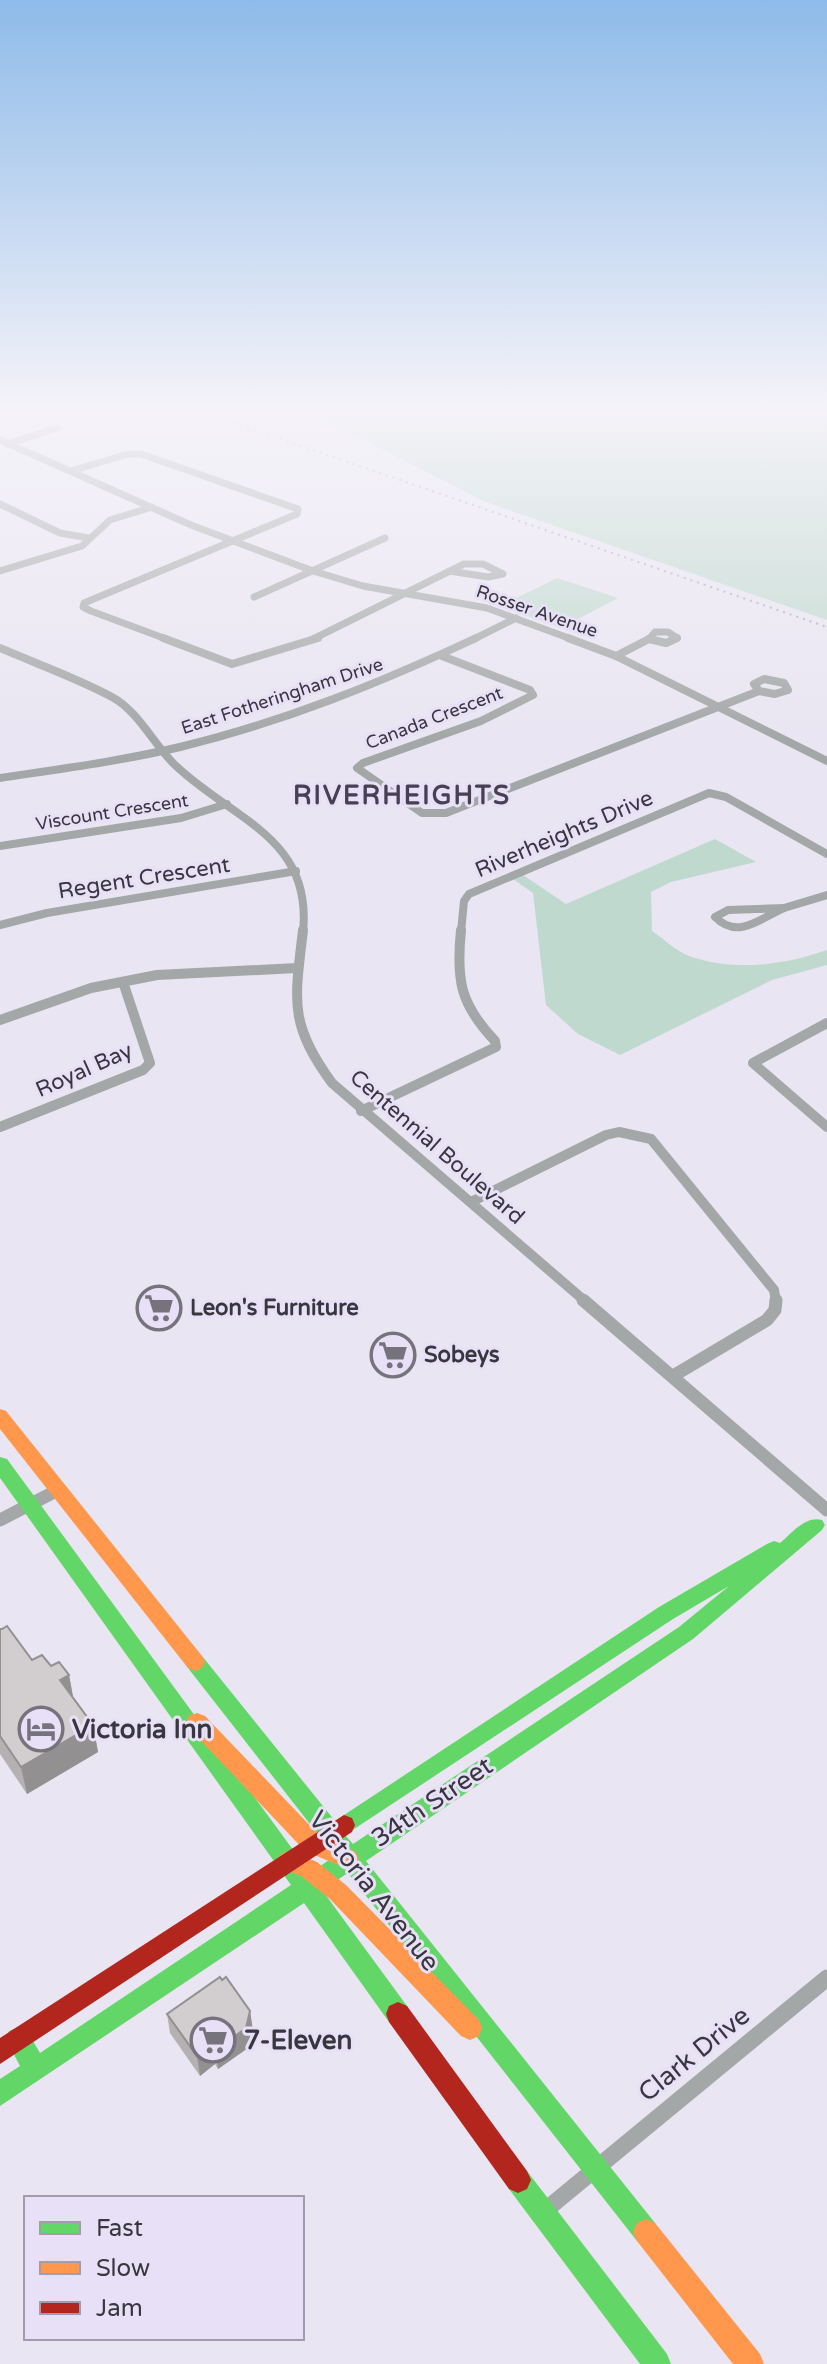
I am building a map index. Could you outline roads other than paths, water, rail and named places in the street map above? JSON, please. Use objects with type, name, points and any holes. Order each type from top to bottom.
[{"type":"main road","name":"Victoria Avenue","points":[[0,1416],[328,1835],[750,2364]]},
{"type":"main road","points":[[0,1464],[287,1860],[314,1882],[532,2092]]},
{"type":"main road","name":"34th Street","points":[[0,2052],[637,1632],[821,1521]]},
{"type":"main road","name":"34th Street","points":[[0,2094],[686,1633],[821,1521]]},
{"type":"main road","points":[[637,1632],[658,1651]]},
{"type":"main road","points":[[153,1675],[313,1844],[348,1859]]},
{"type":"main road","points":[[314,1882],[542,2213],[657,2364]]},
{"type":"main road","points":[[18,2039],[36,2069]]},
{"type":"street","points":[[32,519],[60,533],[89,538]]},
{"type":"street","points":[[0,571],[82,546],[112,519]]},
{"type":"street","name":"Rosser Avenue","points":[[181,519],[313,571],[401,593],[465,602],[516,618],[616,656],[827,761]]},
{"type":"street","points":[[285,519],[95,598],[84,603],[83,607],[232,664],[322,637],[389,604],[401,593],[464,564],[478,563],[503,574],[488,577],[449,571]]},
{"type":"street","points":[[254,597],[385,538]]},
{"type":"street","name":"East Fotheringham Drive","points":[[0,778],[162,751],[215,738],[362,689],[442,656],[516,618]]},
{"type":"street","points":[[616,656],[649,639]]},
{"type":"street","name":"Centennial Boulevard","points":[[0,648],[114,698],[131,711],[162,751],[187,776],[273,840],[296,871],[304,901],[293,993],[300,1032],[311,1056],[332,1083],[827,1510]]},
{"type":"street","name":"Canada Crescent","points":[[442,656],[530,690],[533,695],[481,721],[363,763],[357,768],[422,813],[433,815],[446,813],[720,706]]},
{"type":"street","points":[[720,706],[759,691]]},
{"type":"street","name":"Riverheights Drive","points":[[361,1111],[496,1047],[495,1041],[474,1022],[461,995],[466,896],[709,793],[726,797],[827,854]]},
{"type":"street","name":"Viscount Crescent","points":[[0,846],[181,818],[227,804]]},
{"type":"street","name":"Regent Crescent","points":[[0,925],[47,913],[296,871]]},
{"type":"street","points":[[784,908],[728,910],[715,917],[725,927],[738,929],[784,908],[827,895]]},
{"type":"street","points":[[0,1020],[91,988],[123,982],[202,970],[297,968]]},
{"type":"street","name":"Royal Bay","points":[[0,1127],[143,1070],[150,1063],[123,982]]},
{"type":"street","points":[[827,1023],[753,1063],[827,1127]]},
{"type":"street","points":[[471,1202],[606,1135],[619,1132],[651,1139],[774,1290],[777,1299],[776,1308],[767,1320],[673,1376]]},
{"type":"street","points":[[0,1520],[58,1490]]},
{"type":"street","name":"Clark Drive","points":[[542,2213],[827,1978]]},
{"type":"railway","points":[[514,519],[827,627]]},
{"type":"place","name":"Leon's Furniture","points":[[159,1308]]},
{"type":"place","name":"Sobeys","points":[[393,1355]]},
{"type":"place","name":"Victoria Inn","points":[[41,1729]]},
{"type":"place","name":"7-Eleven","points":[[213,2040]]},
{"type":"district","name":"RIVERHEIGHTS","points":[[402,795]]}]
